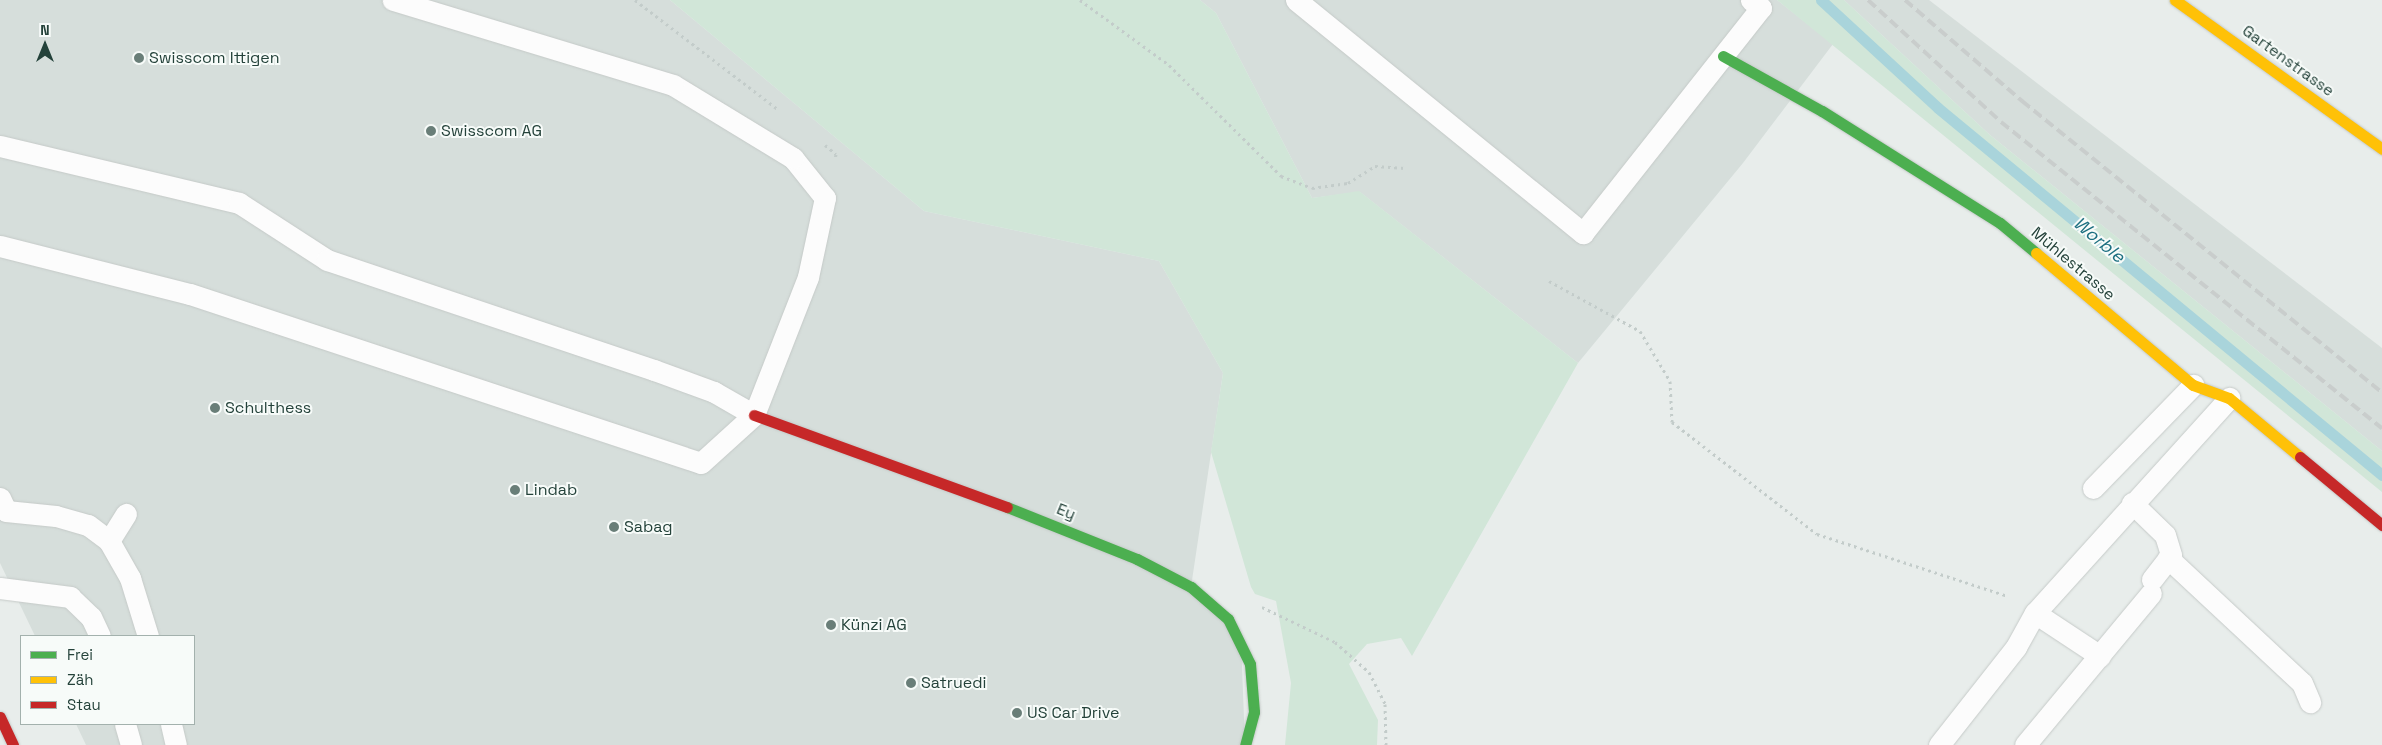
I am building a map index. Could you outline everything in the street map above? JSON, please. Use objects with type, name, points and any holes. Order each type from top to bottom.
[{"type":"main road","name":"Gartenstrasse","points":[[2175,0],[2382,149]]},
{"type":"main road","name":"Mühlestrasse","points":[[1723,56],[1822,111],[2000,224],[2193,384],[2229,398],[2382,524]]},
{"type":"main road","name":"Ey","points":[[754,415],[1044,521],[1137,559],[1191,587],[1228,619],[1250,664],[1254,712],[1245,745]]},
{"type":"main road","points":[[0,717],[13,745]]},
{"type":"lane","points":[[0,246],[190,294],[700,464],[754,415],[808,277],[825,198],[793,158],[673,84],[394,0]]},
{"type":"lane","points":[[1296,0],[1583,233],[1761,8],[1751,0]]},
{"type":"lane","points":[[0,146],[239,203],[327,260],[654,370],[714,392],[754,415]]},
{"type":"lane","points":[[2093,488],[2193,384]]},
{"type":"lane","points":[[1939,745],[2016,647],[2035,614],[2132,503],[2229,398]]},
{"type":"lane","points":[[0,498],[6,511],[56,516],[88,525],[109,541],[130,578],[148,635]]},
{"type":"lane","points":[[2025,745],[2100,656],[2152,586],[2168,558],[2165,535],[2132,503]]},
{"type":"lane","points":[[109,541],[126,514]]},
{"type":"lane","points":[[2168,558],[2302,683],[2310,702]]},
{"type":"lane","points":[[0,588],[70,597],[91,617],[100,635]]},
{"type":"lane","points":[[2035,614],[2100,656]]},
{"type":"lane","points":[[125,725],[131,745]]},
{"type":"lane","points":[[171,725],[176,745]]},
{"type":"path","points":[[635,0],[782,112]]},
{"type":"path","points":[[1080,0],[1169,65],[1281,176],[1312,188],[1348,183],[1375,166],[1405,168]]},
{"type":"path","points":[[821,142],[836,154],[825,198]]},
{"type":"path","points":[[1549,281],[1640,331],[1670,381],[1672,422],[1817,534],[2002,593],[2035,614]]},
{"type":"path","points":[[1252,604],[1335,642],[1355,656],[1369,672],[1385,704],[1386,745]]},
{"type":"shaded area","points":[[0,0],[670,0],[924,211],[1159,261],[1223,373],[1191,587],[1241,640],[1245,745],[86,745],[76,725],[195,725],[195,635],[35,635],[0,563]]},
{"type":"shaded area","points":[[1200,0],[1777,0],[1833,44],[1743,163],[1578,363],[1360,192],[1312,198],[1216,13]]},
{"type":"shaded area","points":[[1844,0],[1929,0],[2382,348],[2382,451],[1990,135]]},
{"type":"green space","points":[[670,0],[1200,0],[1216,13],[1312,198],[1359,191],[1578,363],[1412,656],[1401,638],[1367,644],[1349,664],[1378,720],[1377,745],[1285,745],[1291,683],[1276,601],[1255,594],[1251,587],[1211,452],[1223,373],[1159,261],[924,211]]},
{"type":"green space","points":[[1777,0],[1844,0],[1990,135],[2382,451],[2382,492]]},
{"type":"waterway","name":"Worble","points":[[1821,0],[1938,108],[2382,475]]},
{"type":"railway","points":[[1868,0],[2001,122],[2382,428]]},
{"type":"railway","points":[[1905,0],[2022,101],[2382,393]]},
{"type":"traffic: fast","points":[[1723,56],[1822,111],[2000,223],[2036,253]]},
{"type":"traffic: fast","points":[[1007,507],[1137,559],[1191,587],[1228,619],[1250,664],[1254,712],[1245,745]]},
{"type":"traffic: slow","points":[[2175,0],[2382,149]]},
{"type":"traffic: slow","points":[[2036,253],[2193,385],[2229,398],[2300,457]]},
{"type":"traffic: jam","points":[[754,415],[1007,507]]},
{"type":"traffic: jam","points":[[2300,457],[2382,525]]},
{"type":"traffic: jam","points":[[0,717],[13,745]]},
{"type":"place","name":"Swisscom Ittigen","points":[[139,58]]},
{"type":"place","name":"Swisscom AG","points":[[431,131]]},
{"type":"place","name":"Schulthess","points":[[215,408]]},
{"type":"place","name":"Lindab","points":[[515,490]]},
{"type":"place","name":"Sabag","points":[[614,527]]},
{"type":"place","name":"Künzi AG","points":[[831,625]]},
{"type":"place","name":"Satruedi","points":[[911,683]]},
{"type":"place","name":"US Car Drive","points":[[1017,713]]}]
